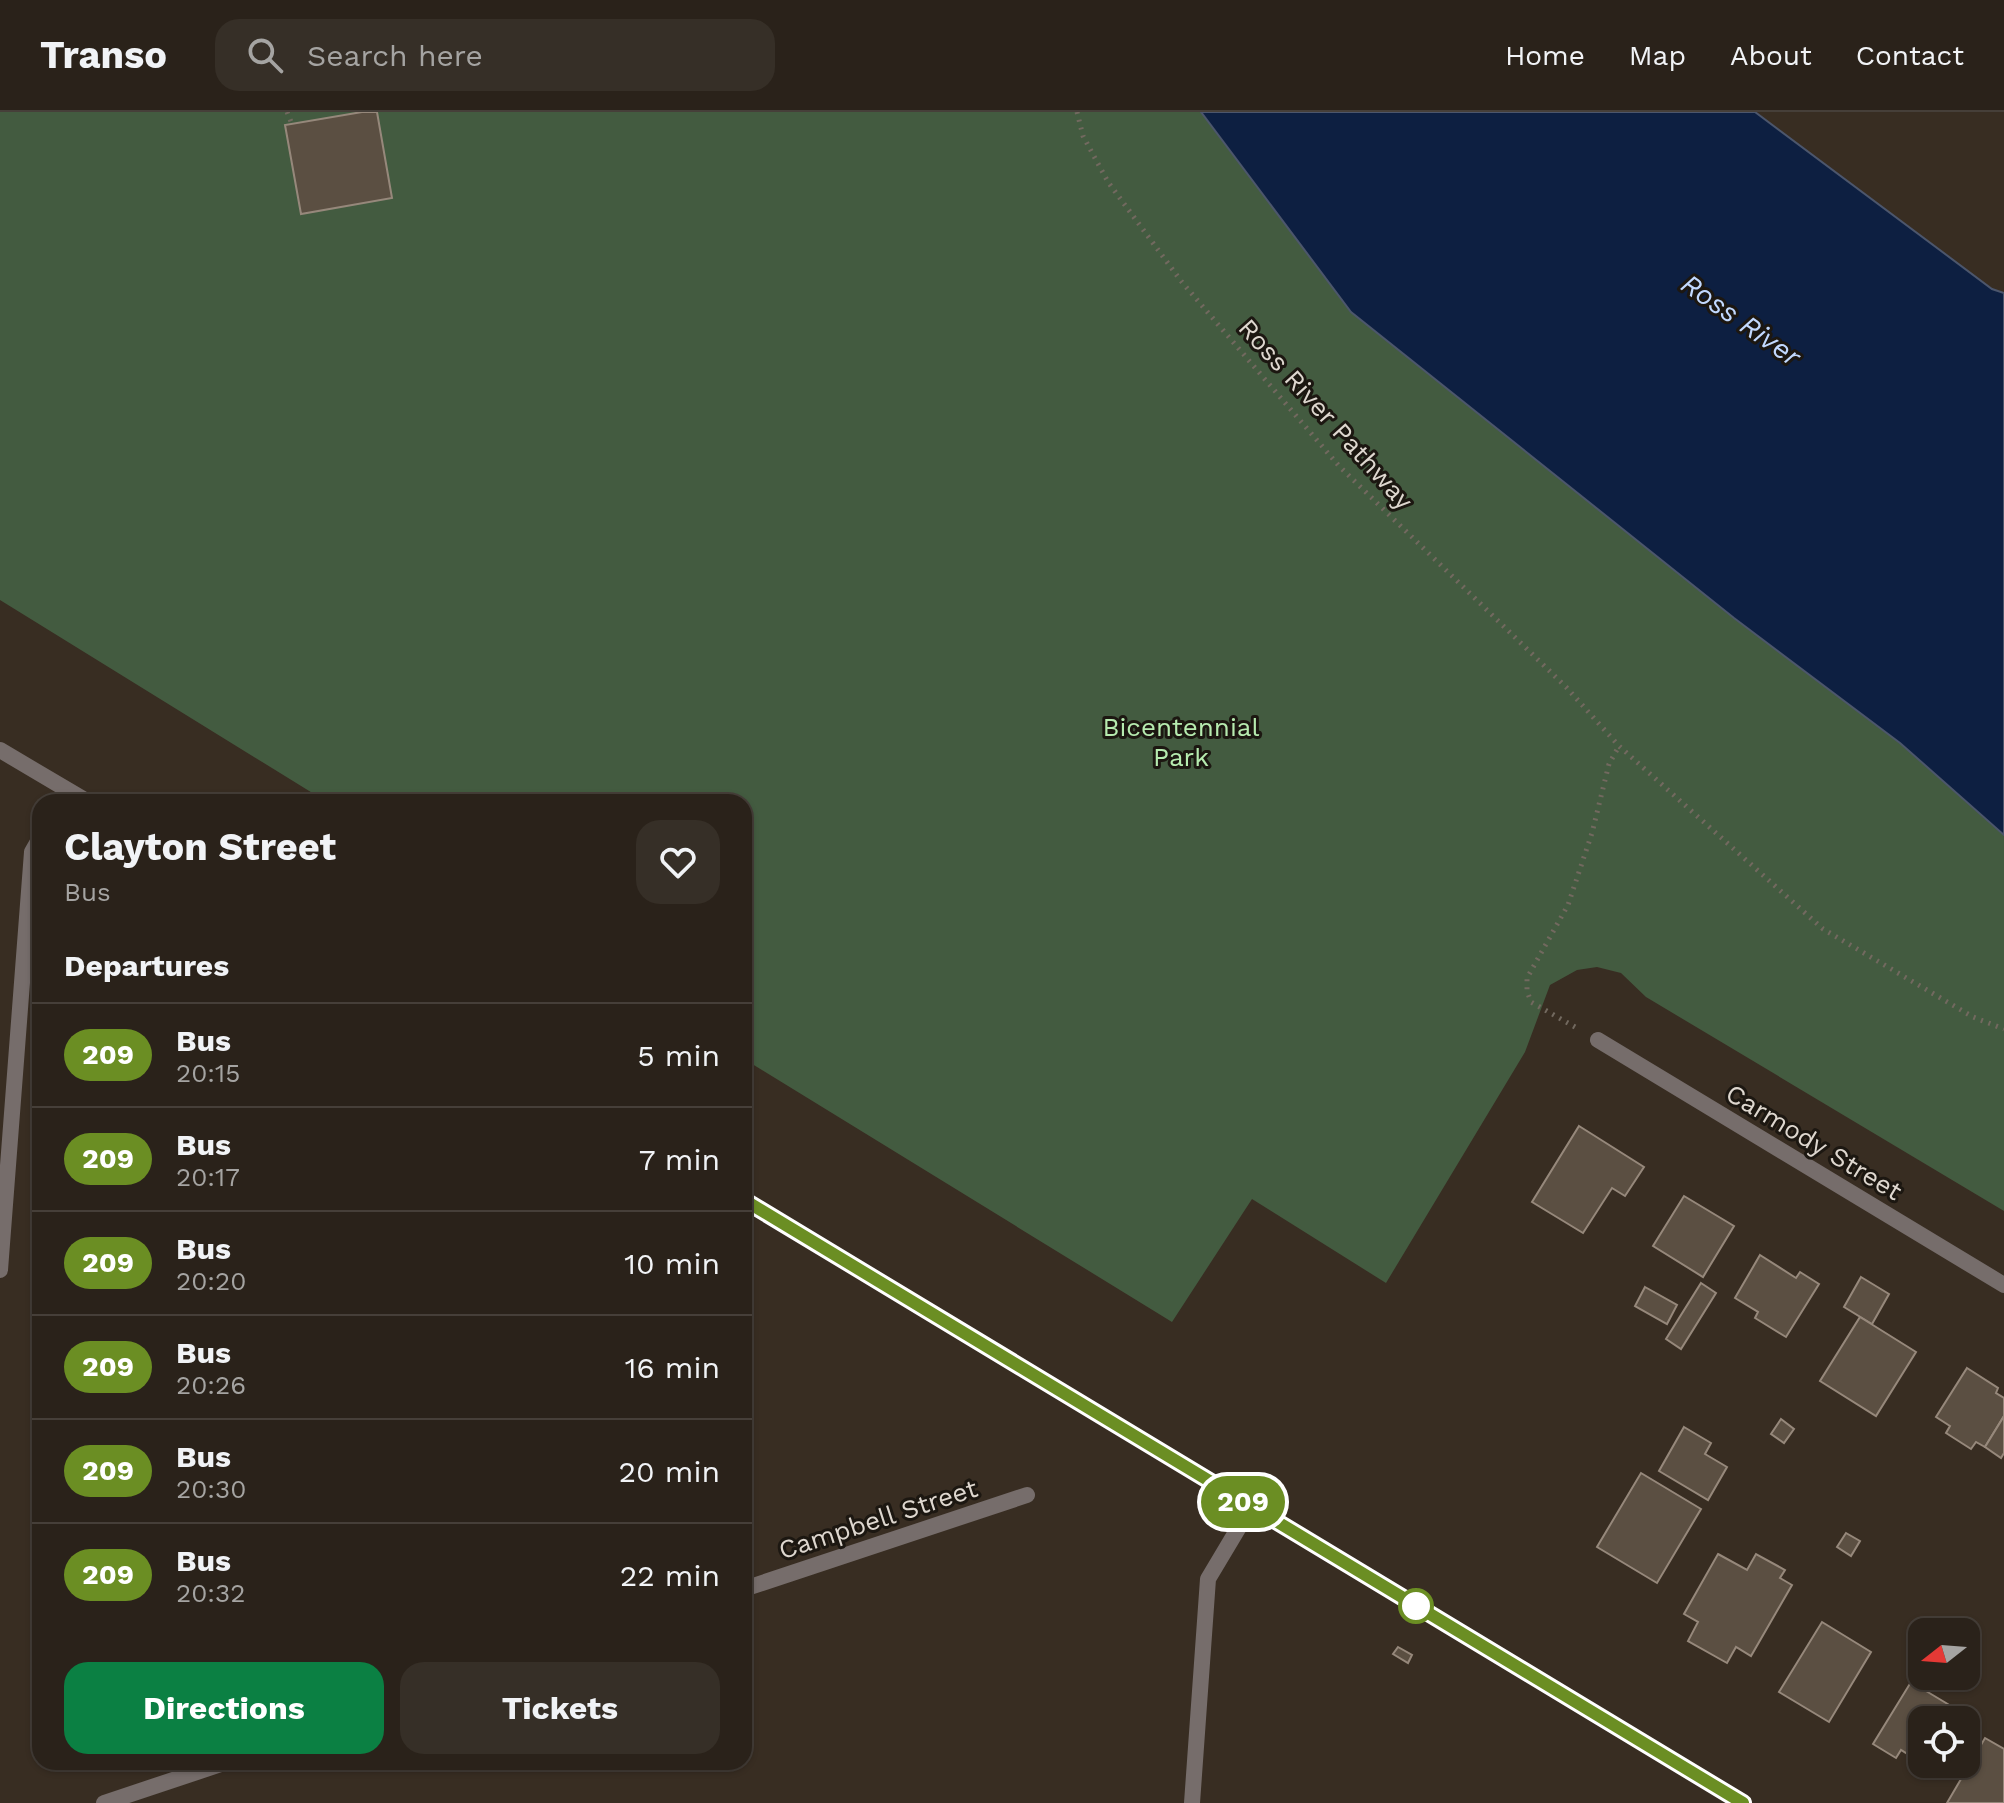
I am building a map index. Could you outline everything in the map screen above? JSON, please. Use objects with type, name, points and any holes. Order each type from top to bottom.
[{"type":"street","points":[[0,750],[61,794]]},
{"type":"street","points":[[0,1270],[32,852]]},
{"type":"street","name":"Carmody Street","points":[[1598,1040],[2004,1285]]},
{"type":"street","points":[[752,1205],[1743,1803]]},
{"type":"street","name":"Campbell Street","points":[[752,1586],[1027,1495]]},
{"type":"street","points":[[1192,1803],[1208,1579],[1251,1507]]},
{"type":"street","points":[[104,1803],[203,1770]]},
{"type":"path","points":[[287,112],[292,124]]},
{"type":"path","name":"Ross River Pathway","points":[[1077,112],[1083,136],[1108,182],[1181,281],[1319,443],[1566,687],[1619,746],[1823,929],[1973,1017],[2004,1029]]},
{"type":"path","points":[[1598,1040],[1531,1002],[1527,978],[1568,905],[1592,833],[1609,764],[1619,746]]},
{"type":"green space","name":"Bicentennial Park","points":[[0,112],[1201,112],[1351,312],[1734,618],[1900,743],[2004,835],[2004,1211],[1646,997],[1621,973],[1597,967],[1577,970],[1550,985],[1525,1052],[1386,1283],[1252,1199],[1172,1322],[752,1064],[752,794],[314,794],[0,600]]},
{"type":"water","name":"Ross River","points":[[1201,112],[1755,112],[1992,289],[2004,293],[2004,835],[1900,743],[1734,618],[1351,312]]},
{"type":"building","points":[[377,112],[392,198],[301,214],[285,125]]},
{"type":"building","points":[[1579,1126],[1644,1167],[1625,1196],[1612,1188],[1583,1233],[1532,1202]]},
{"type":"building","points":[[1684,1196],[1734,1226],[1703,1277],[1653,1246]]},
{"type":"building","points":[[1760,1255],[1796,1278],[1800,1272],[1819,1284],[1786,1337],[1755,1318],[1758,1312],[1735,1298]]},
{"type":"building","points":[[1861,1277],[1889,1294],[1872,1324],[1844,1307]]},
{"type":"building","points":[[1701,1283],[1716,1293],[1681,1349],[1666,1339]]},
{"type":"building","points":[[1645,1287],[1677,1305],[1667,1324],[1635,1306]]},
{"type":"building","points":[[1860,1317],[1916,1352],[1876,1416],[1820,1381]]},
{"type":"building","points":[[1967,1368],[1998,1388],[1996,1393],[2004,1398],[2004,1416],[1985,1447],[1976,1442],[1971,1449],[1946,1433],[1950,1426],[1936,1417]]},
{"type":"building","points":[[2004,1416],[2004,1453],[2001,1458],[1985,1447]]},
{"type":"building","points":[[1781,1419],[1794,1429],[1784,1443],[1771,1434]]},
{"type":"building","points":[[1684,1427],[1711,1443],[1705,1454],[1727,1467],[1708,1500],[1659,1471]]},
{"type":"building","points":[[1641,1473],[1701,1509],[1657,1583],[1597,1547]]},
{"type":"building","points":[[1846,1533],[1860,1541],[1851,1556],[1837,1547]]},
{"type":"building","points":[[1718,1554],[1747,1570],[1756,1554],[1785,1570],[1780,1578],[1792,1585],[1751,1656],[1736,1647],[1727,1663],[1688,1641],[1698,1622],[1684,1614]]},
{"type":"building","points":[[1822,1622],[1871,1652],[1829,1722],[1779,1692]]},
{"type":"building","points":[[1398,1647],[1412,1655],[1408,1663],[1393,1654]]},
{"type":"building","points":[[1908,1687],[1908,1690],[1924,1690],[1951,1706],[1908,1706],[1908,1754],[1901,1750],[1896,1758],[1873,1744]]},
{"type":"building","points":[[1985,1738],[2004,1749],[2004,1803],[1947,1803],[1962,1778],[1980,1778],[1980,1747]]},
{"type":"bus line","name":"209","points":[[752,1205],[1743,1803]]}]
